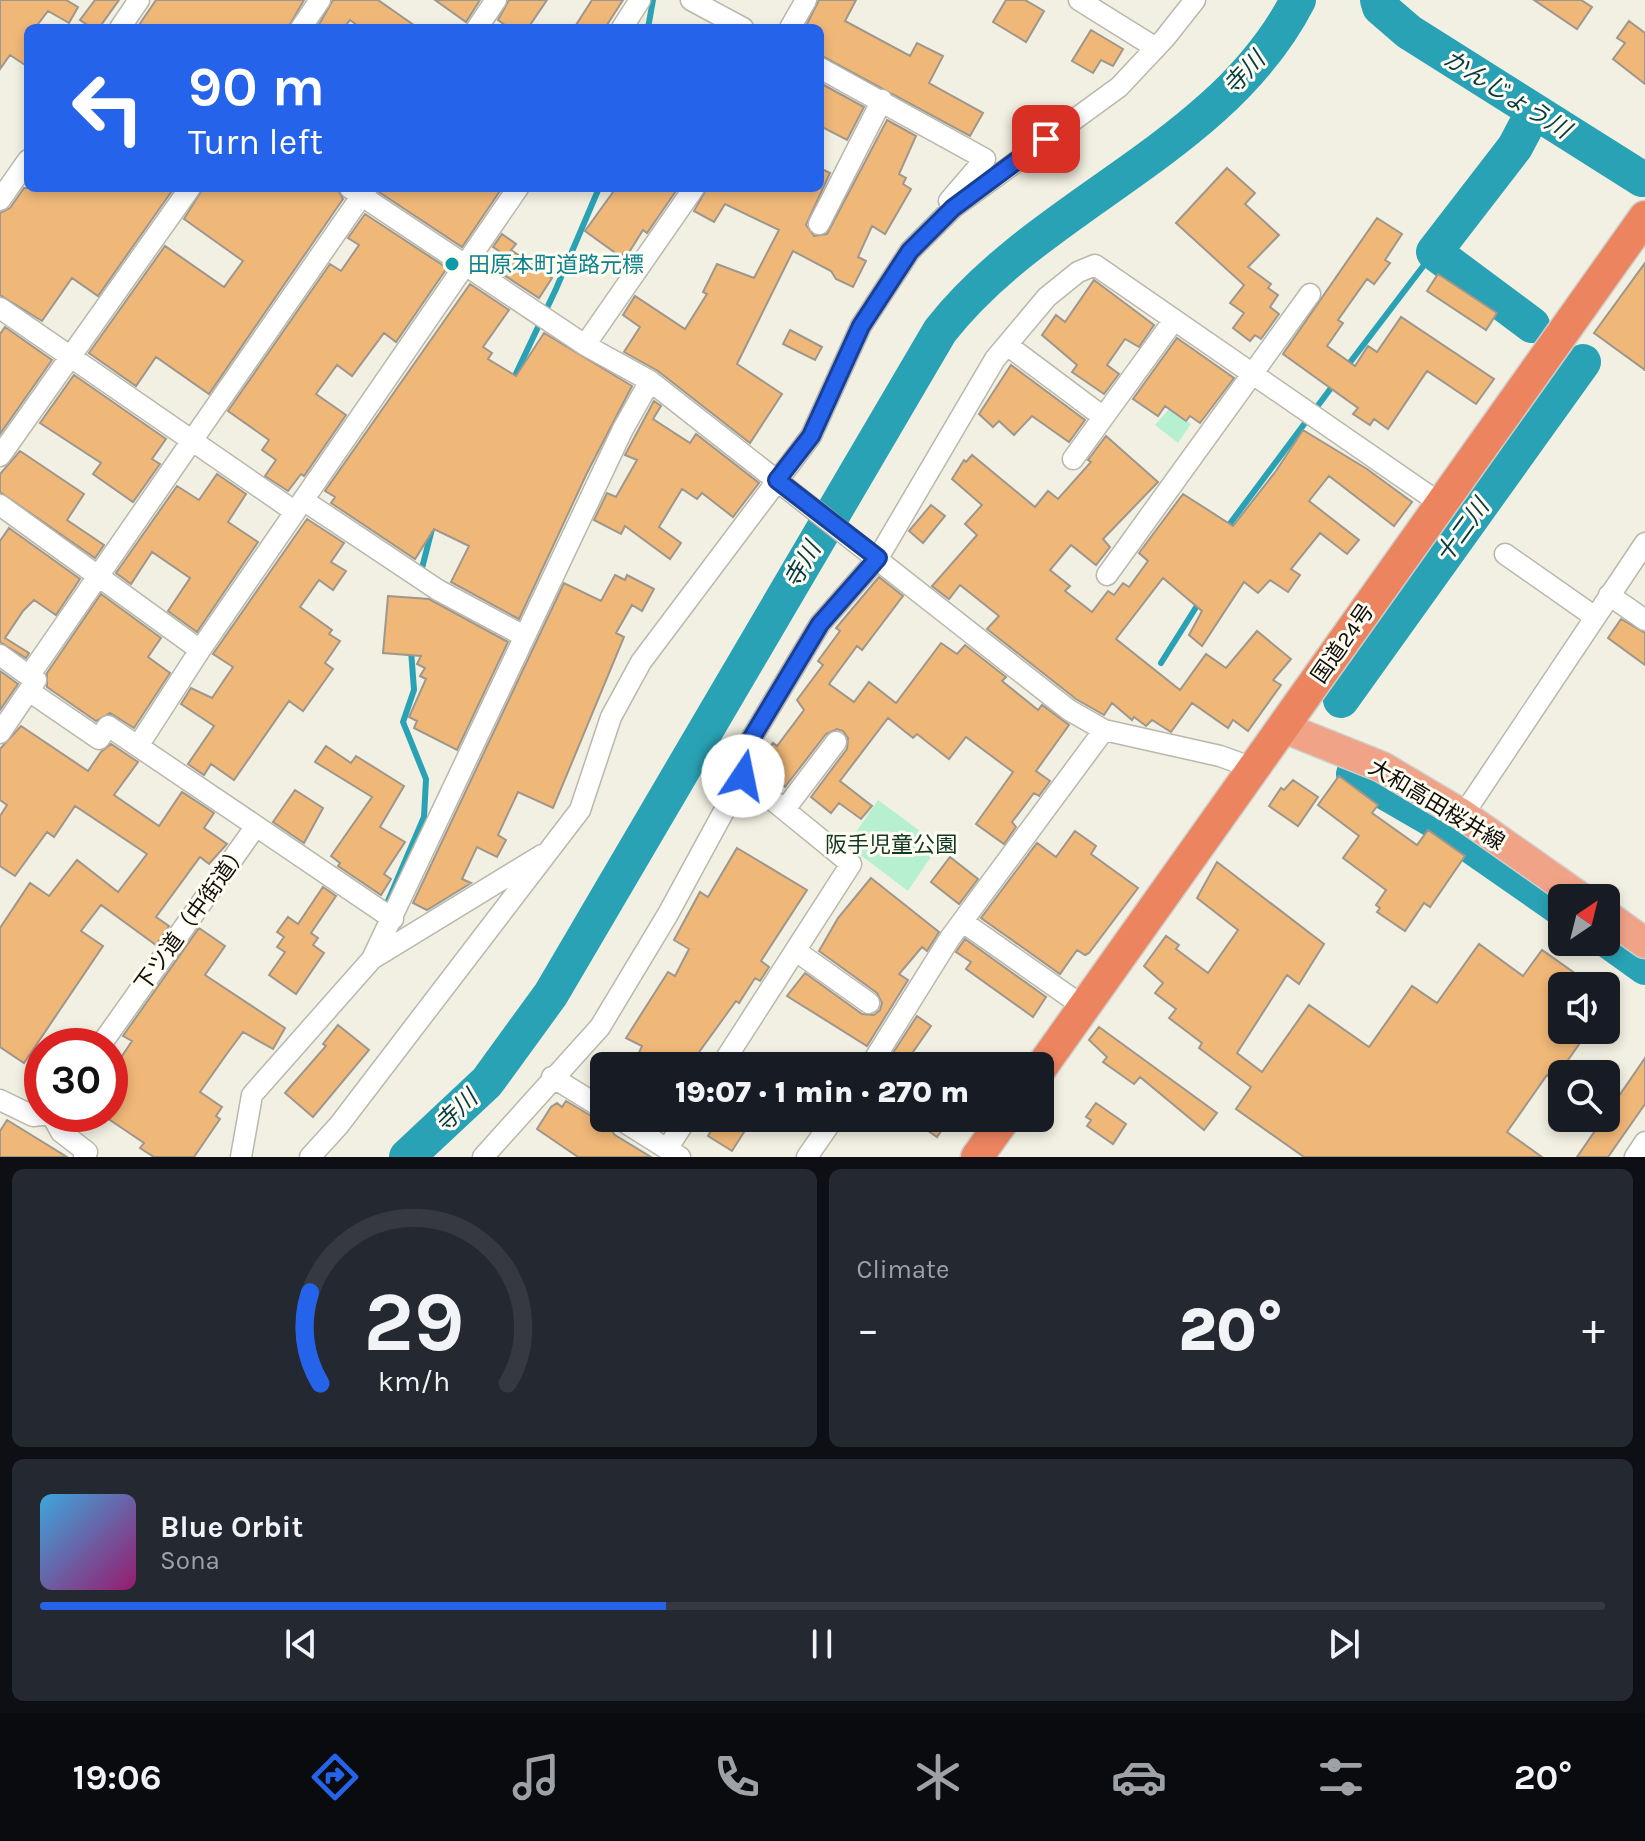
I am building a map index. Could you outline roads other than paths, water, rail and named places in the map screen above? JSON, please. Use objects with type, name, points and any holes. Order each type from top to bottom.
[{"type":"highway","name":"国道24号","points":[[1052,1052],[1645,217]]},
{"type":"highway","points":[[977,1157],[995,1132]]},
{"type":"main road","name":"大和高田桜井線","points":[[1282,727],[1382,767],[1463,815],[1561,884]]},
{"type":"main road","points":[[1620,925],[1645,943]]},
{"type":"street","points":[[123,24],[139,0]]},
{"type":"street","points":[[304,24],[320,0]]},
{"type":"street","points":[[480,24],[496,0]]},
{"type":"street","points":[[625,24],[640,0]]},
{"type":"street","points":[[691,0],[736,24]]},
{"type":"street","points":[[792,24],[806,0]]},
{"type":"street","points":[[1079,0],[1156,48]]},
{"type":"street","points":[[310,1157],[580,810],[611,717],[641,662],[780,482],[811,436],[861,326],[910,251],[953,208],[1119,87],[1195,0]]},
{"type":"street","points":[[824,70],[985,159],[948,200],[953,208]]},
{"type":"street","points":[[819,224],[882,100]]},
{"type":"street","points":[[0,200],[24,166]]},
{"type":"street","points":[[0,456],[187,192]]},
{"type":"street","points":[[0,733],[99,576],[193,443],[359,192]]},
{"type":"street","points":[[361,192],[466,267],[585,345],[650,381],[1069,710],[1104,730],[1220,756],[1253,768]]},
{"type":"street","points":[[138,746],[298,506],[515,192]]},
{"type":"street","points":[[585,345],[691,192]]},
{"type":"street","points":[[730,1052],[851,864],[743,776],[739,759],[820,624],[875,556],[931,473],[981,379],[1047,297],[1078,272],[1095,265],[1441,504]]},
{"type":"street","points":[[1107,575],[1310,294]]},
{"type":"street","points":[[0,308],[193,443],[524,636]]},
{"type":"street","points":[[1073,459],[1174,320]]},
{"type":"street","points":[[1007,345],[1102,416]]},
{"type":"street","points":[[241,1157],[252,1095],[372,959],[623,429],[650,381]]},
{"type":"street","points":[[0,505],[200,650]]},
{"type":"street","points":[[1463,815],[1645,543]]},
{"type":"street","points":[[1505,554],[1595,617]]},
{"type":"street","points":[[1609,595],[1645,620]]},
{"type":"street","points":[[0,655],[29,684]]},
{"type":"street","name":"下ツ道（中街道）","points":[[29,684],[99,739],[108,726],[256,826],[113,1028]]},
{"type":"street","points":[[879,1052],[1029,827],[1104,730]]},
{"type":"street","points":[[785,809],[836,742]]},
{"type":"street","points":[[483,1157],[600,1027],[668,914],[743,776]]},
{"type":"street","points":[[256,826],[393,919]]},
{"type":"street","points":[[372,959],[552,848]]},
{"type":"street","points":[[963,922],[1084,1007]]},
{"type":"street","points":[[796,951],[869,1003]]},
{"type":"street","points":[[552,1077],[590,1100]]},
{"type":"street","points":[[0,1101],[24,1112]]},
{"type":"street","points":[[61,1132],[87,1152],[84,1157]]},
{"type":"street","points":[[640,1132],[674,1153],[682,1132]]},
{"type":"street","points":[[807,1157],[824,1132]]},
{"type":"street","points":[[1635,1157],[1645,1142]]},
{"type":"waterway","points":[[649,24],[653,0]]},
{"type":"waterway","name":"寺川","points":[[407,1157],[487,1082],[551,994],[940,331],[981,286],[1028,246],[1178,137],[1224,97],[1265,52],[1298,0]]},
{"type":"waterway","name":"かんじょう川","points":[[1378,0],[1380,7],[1409,32],[1642,179]]},
{"type":"waterway","name":"十二川","points":[[1532,325],[1434,252],[1515,147],[1534,111]]},
{"type":"waterway","points":[[513,380],[597,192]]},
{"type":"waterway","points":[[1345,369],[1434,252]]},
{"type":"waterway","name":"十二川","points":[[1341,700],[1583,362]]},
{"type":"waterway","points":[[1226,529],[1334,384]]},
{"type":"waterway","points":[[421,572],[432,529]]},
{"type":"waterway","points":[[1161,663],[1200,601]]},
{"type":"waterway","points":[[385,908],[424,817],[426,779],[403,722],[414,690],[411,650]]},
{"type":"waterway","name":"十二川","points":[[1354,774],[1437,822],[1548,899]]},
{"type":"waterway","name":"十二川","points":[[1620,949],[1645,967]]},
{"type":"place","name":"田原本町道路元標","points":[[452,264]]},
{"type":"park label","name":"阪手児童公園","points":[[891,844]]}]
